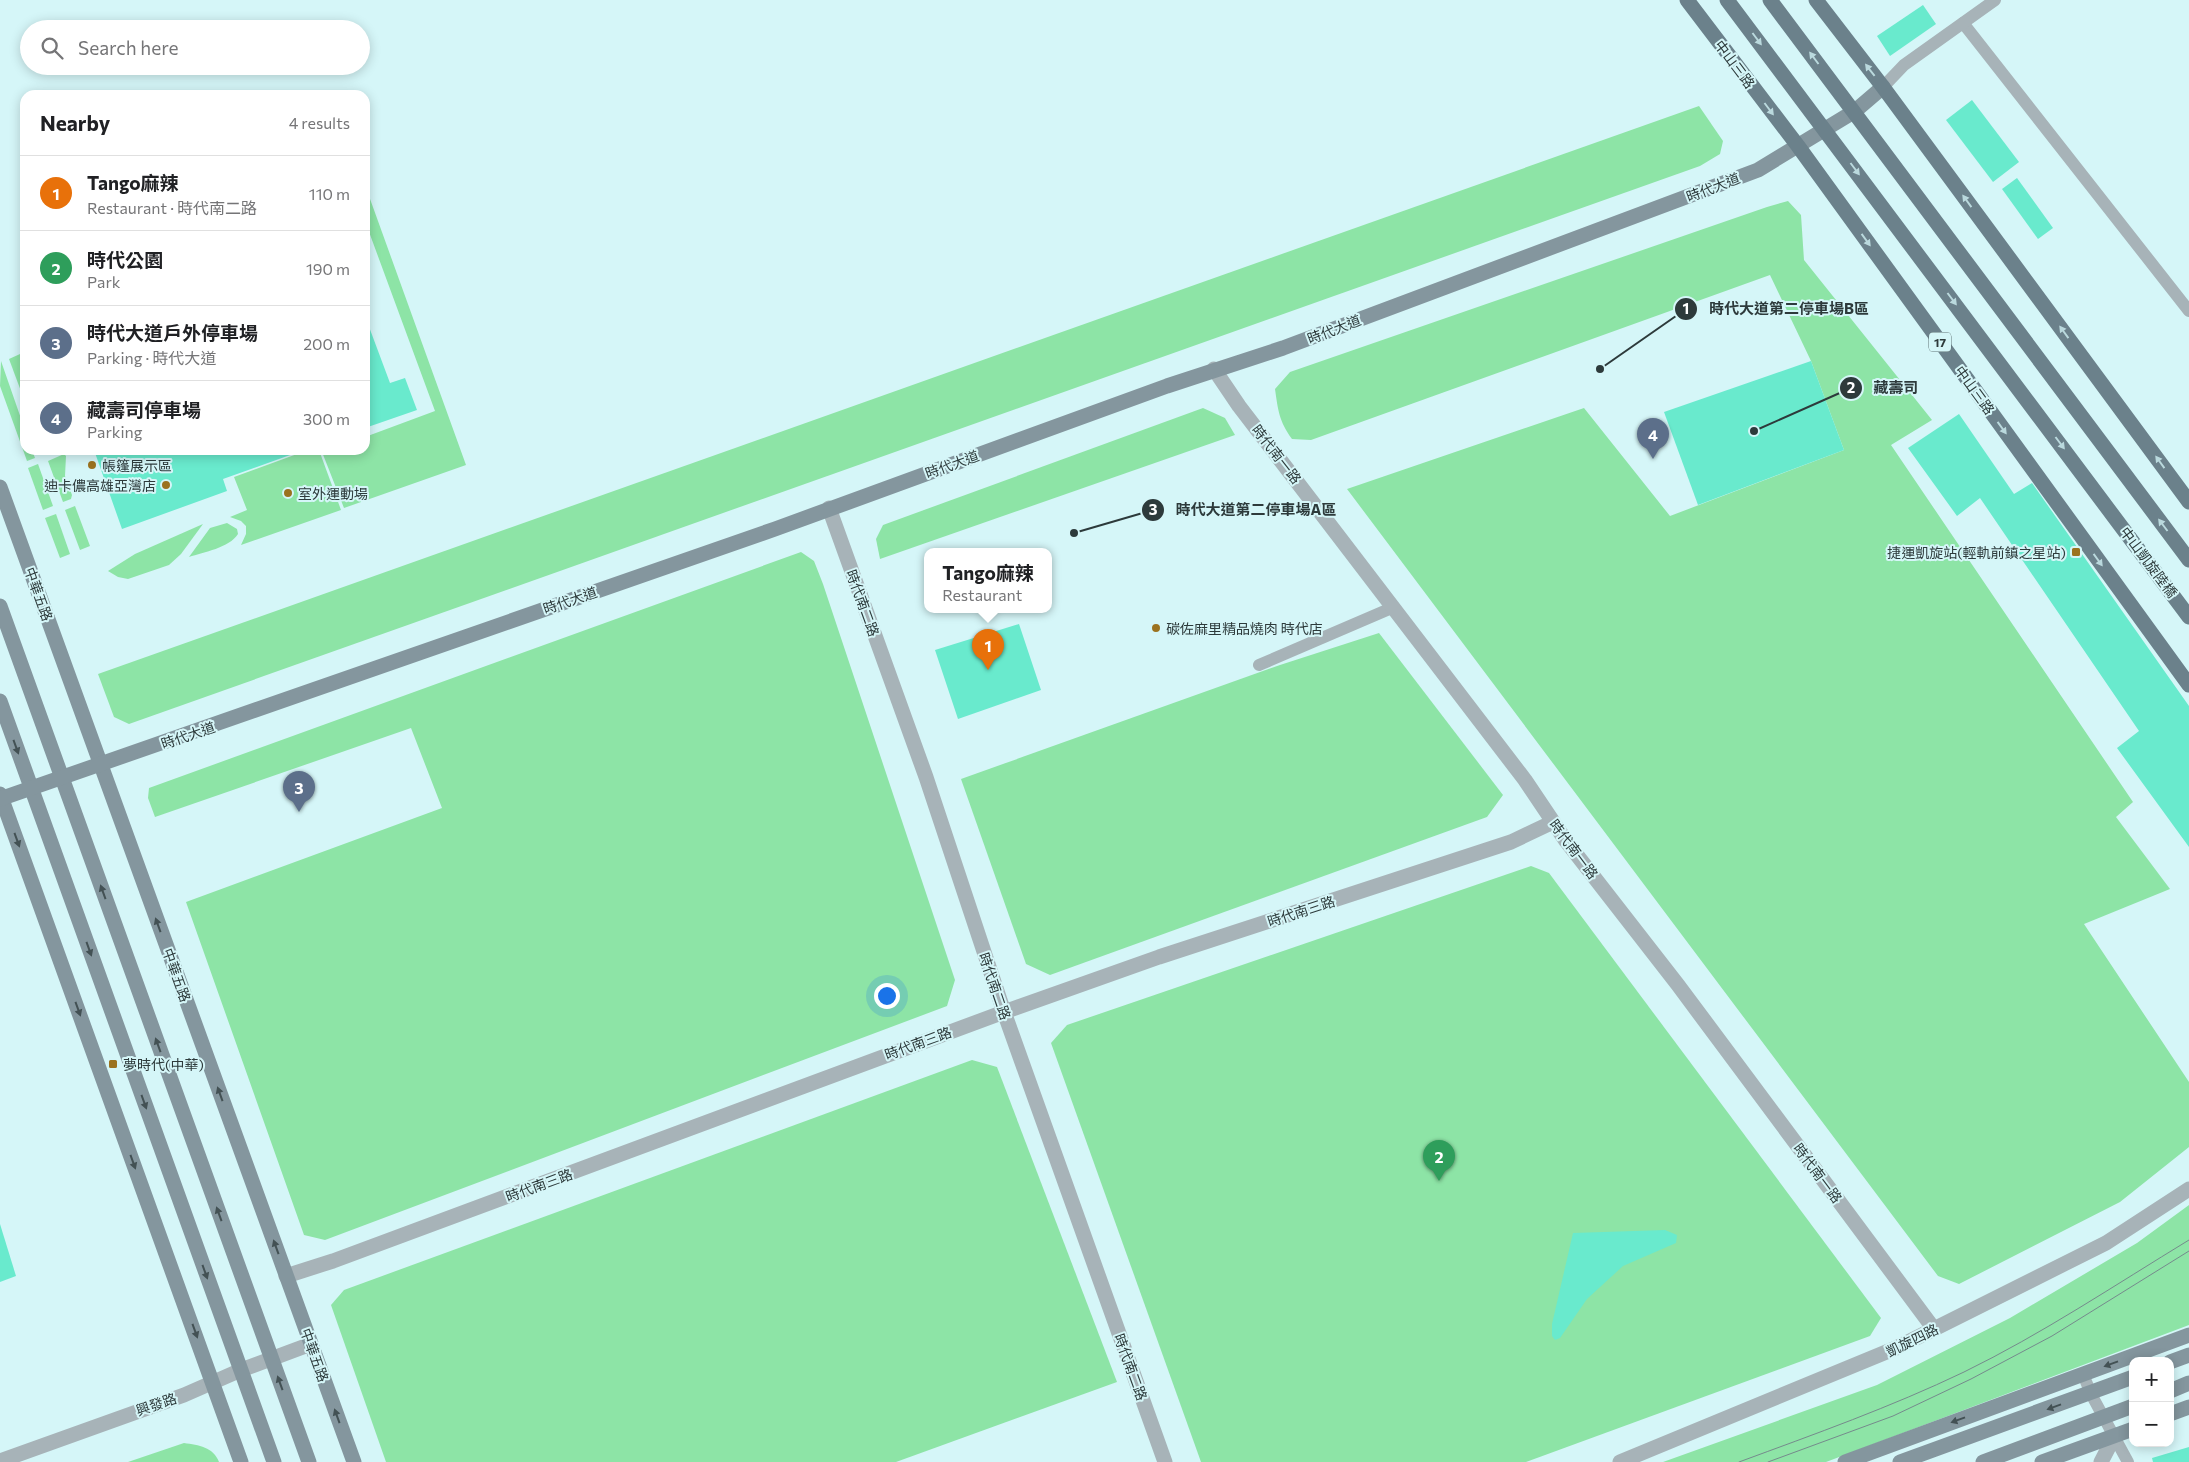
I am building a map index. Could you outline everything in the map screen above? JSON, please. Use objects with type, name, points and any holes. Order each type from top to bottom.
[{"type":"main road","name":"中山三路","points":[[1687,0],[1798,146],[2189,685]]},
{"type":"main road","points":[[1728,0],[1826,130]]},
{"type":"main road","points":[[1770,0],[1855,111],[2189,560]]},
{"type":"main road","points":[[1816,0],[1883,87],[2189,502]]},
{"type":"main road","name":"中山凱旋陸橋","points":[[1826,130],[2189,617]]},
{"type":"street","name":"時代大道","points":[[1,797],[100,765],[828,508],[1214,369],[1283,348],[1758,170],[1855,111],[1883,87]]},
{"type":"street","name":"時代南一路","points":[[1214,369],[1239,406],[1525,780],[1566,841],[1678,985],[1934,1330]]},
{"type":"street","name":"中華五路","points":[[0,487],[354,1462]]},
{"type":"street","name":"時代南二路","points":[[828,508],[926,777],[1004,1012],[1165,1462]]},
{"type":"street","points":[[0,606],[309,1462]]},
{"type":"street","points":[[0,701],[274,1462]]},
{"type":"street","points":[[1,797],[240,1462]]},
{"type":"street","name":"時代南三路","points":[[286,1276],[333,1261],[1004,1012],[1160,957],[1511,842],[1554,822]]},
{"type":"street","name":"凱旋四路","points":[[1620,1462],[1869,1361],[1934,1330],[2106,1243],[2189,1189]]},
{"type":"street","points":[[1845,1462],[2189,1335]]},
{"type":"street","name":"興發路","points":[[0,1461],[213,1383],[241,1370],[311,1344]]},
{"type":"street","points":[[2174,1361],[2189,1355]]},
{"type":"street","points":[[1900,1462],[2129,1379]]},
{"type":"street","points":[[2174,1389],[2189,1383]]},
{"type":"street","points":[[2174,1413],[2189,1407]]},
{"type":"street","points":[[1983,1462],[2129,1408]]},
{"type":"street","points":[[2042,1462],[2129,1431]]},
{"type":"street","points":[[2101,1462],[2114,1437]]},
{"type":"lane","points":[[1883,87],[1904,65],[1995,0]]},
{"type":"lane","points":[[1963,23],[2189,311]]},
{"type":"lane","points":[[1259,665],[1394,607]]},
{"type":"lane","points":[[2083,1374],[2103,1418],[2128,1462]]},
{"type":"green space","points":[[1699,106],[1723,141],[1720,154],[1700,166],[129,724],[114,717],[98,674]]},
{"type":"green space","points":[[370,199],[466,465],[344,508],[323,455],[370,455],[370,435],[435,411],[370,235]]},
{"type":"green space","points":[[1788,201],[1801,215],[1804,260],[1932,420],[1891,445],[2133,802],[2116,817],[2170,889],[2084,924],[2189,1082],[2189,1147],[2120,1202],[1959,1284],[1938,1276],[1347,489],[1584,408],[1670,516],[1844,450],[1811,361],[1770,275],[1311,440],[1292,439],[1282,421],[1277,403],[1275,389],[1290,372]]},
{"type":"green space","points":[[20,354],[20,389],[9,359]]},
{"type":"green space","points":[[1,361],[20,416],[20,442],[0,386]]},
{"type":"green space","points":[[1203,408],[1225,418],[1235,435],[880,559],[876,539],[883,525]]},
{"type":"green space","points":[[25,455],[34,455],[35,458],[27,461]]},
{"type":"green space","points":[[62,455],[66,456],[65,476],[72,495],[71,499],[63,502],[48,461]]},
{"type":"green space","name":"室外運動場","points":[[294,455],[321,455],[341,510],[241,545],[246,534],[246,526],[241,521],[230,517],[247,510],[234,477]]},
{"type":"green space","points":[[38,464],[53,506],[43,510],[28,468]]},
{"type":"green space","points":[[75,506],[90,546],[80,550],[65,510]]},
{"type":"green space","points":[[56,514],[70,554],[60,558],[45,518]]},
{"type":"green space","points":[[227,523],[237,529],[238,534],[234,539],[216,549],[189,557],[210,528]]},
{"type":"green space","points":[[203,524],[181,554],[169,565],[128,579],[118,577],[108,571],[135,554]]},
{"type":"green space","points":[[801,552],[814,561],[823,584],[955,980],[947,1006],[325,1240],[304,1235],[186,902],[442,808],[411,728],[155,817],[148,798],[149,788]]},
{"type":"green space","points":[[1379,633],[1503,795],[1487,817],[1050,975],[1026,964],[961,779],[1280,665]]},
{"type":"green space","points":[[1531,866],[1549,873],[1881,1318],[1870,1336],[1526,1462],[1201,1462],[1051,1043],[1067,1025]]},
{"type":"green space","points":[[972,1060],[997,1067],[1117,1382],[896,1462],[386,1462],[331,1305],[344,1290]]},
{"type":"green space","points":[[2189,1205],[2189,1325],[1826,1462],[1663,1462],[1877,1385],[2010,1318],[2137,1243]]},
{"type":"green space","points":[[184,1443],[209,1450],[219,1462],[128,1462]]},
{"type":"building","points":[[1923,5],[1936,24],[1890,56],[1877,36]]},
{"type":"building","points":[[1972,100],[2019,162],[1993,182],[1946,120]]},
{"type":"building","points":[[2017,178],[2053,228],[2038,239],[2002,189]]},
{"type":"building","points":[[370,329],[390,383],[405,378],[417,410],[370,426]]},
{"type":"building","points":[[1811,361],[1844,450],[1698,505],[1664,412]]},
{"type":"building","points":[[1959,414],[2014,494],[2032,483],[2189,706],[2189,847],[2117,748],[2139,731],[1980,498],[1957,516],[1908,448]]},
{"type":"building","name":"迪卡儂高雄亞灣店","points":[[96,455],[290,455],[223,479],[227,491],[122,529]]},
{"type":"building","points":[[1019,624],[1041,690],[958,719],[935,650]]},
{"type":"building","points":[[0,1224],[16,1276],[0,1282]]},
{"type":"building","points":[[1665,1230],[1677,1235],[1676,1243],[1623,1266],[1587,1299],[1560,1338],[1555,1340],[1552,1336],[1552,1324],[1573,1233]]},
{"type":"building","points":[[2189,1447],[2189,1462],[2153,1462],[2152,1458]]},
{"type":"tram line","points":[[1739,1462],[1881,1408],[1964,1372],[2022,1342],[2189,1240]]},
{"type":"tram line","points":[[1768,1462],[1893,1416],[1971,1379],[2052,1336],[2189,1251]]},
{"type":"place","name":"時代大道第二停車場B區","points":[[1600,369]]},
{"type":"place","name":"藏壽司","points":[[1754,431]]},
{"type":"place","name":"藏壽司停車場","points":[[1653,459]]},
{"type":"place","name":"帳篷展示區","points":[[92,465]]},
{"type":"place","name":"迪卡儂高雄亞灣店","points":[[166,485]]},
{"type":"place","name":"室外運動場","points":[[288,493]]},
{"type":"place","name":"時代大道第二停車場A區","points":[[1074,533]]},
{"type":"place","name":"捷運凱旋站(輕軌前鎮之星站)","points":[[2076,552]]},
{"type":"place","name":"碳佐麻里精品燒肉 時代店","points":[[1156,628]]},
{"type":"place","name":"Tango麻辣","points":[[988,670]]},
{"type":"place","name":"時代大道戶外停車場","points":[[299,812]]},
{"type":"place","name":"夢時代(中華)","points":[[113,1064]]},
{"type":"place","name":"時代公園","points":[[1439,1181]]}]
